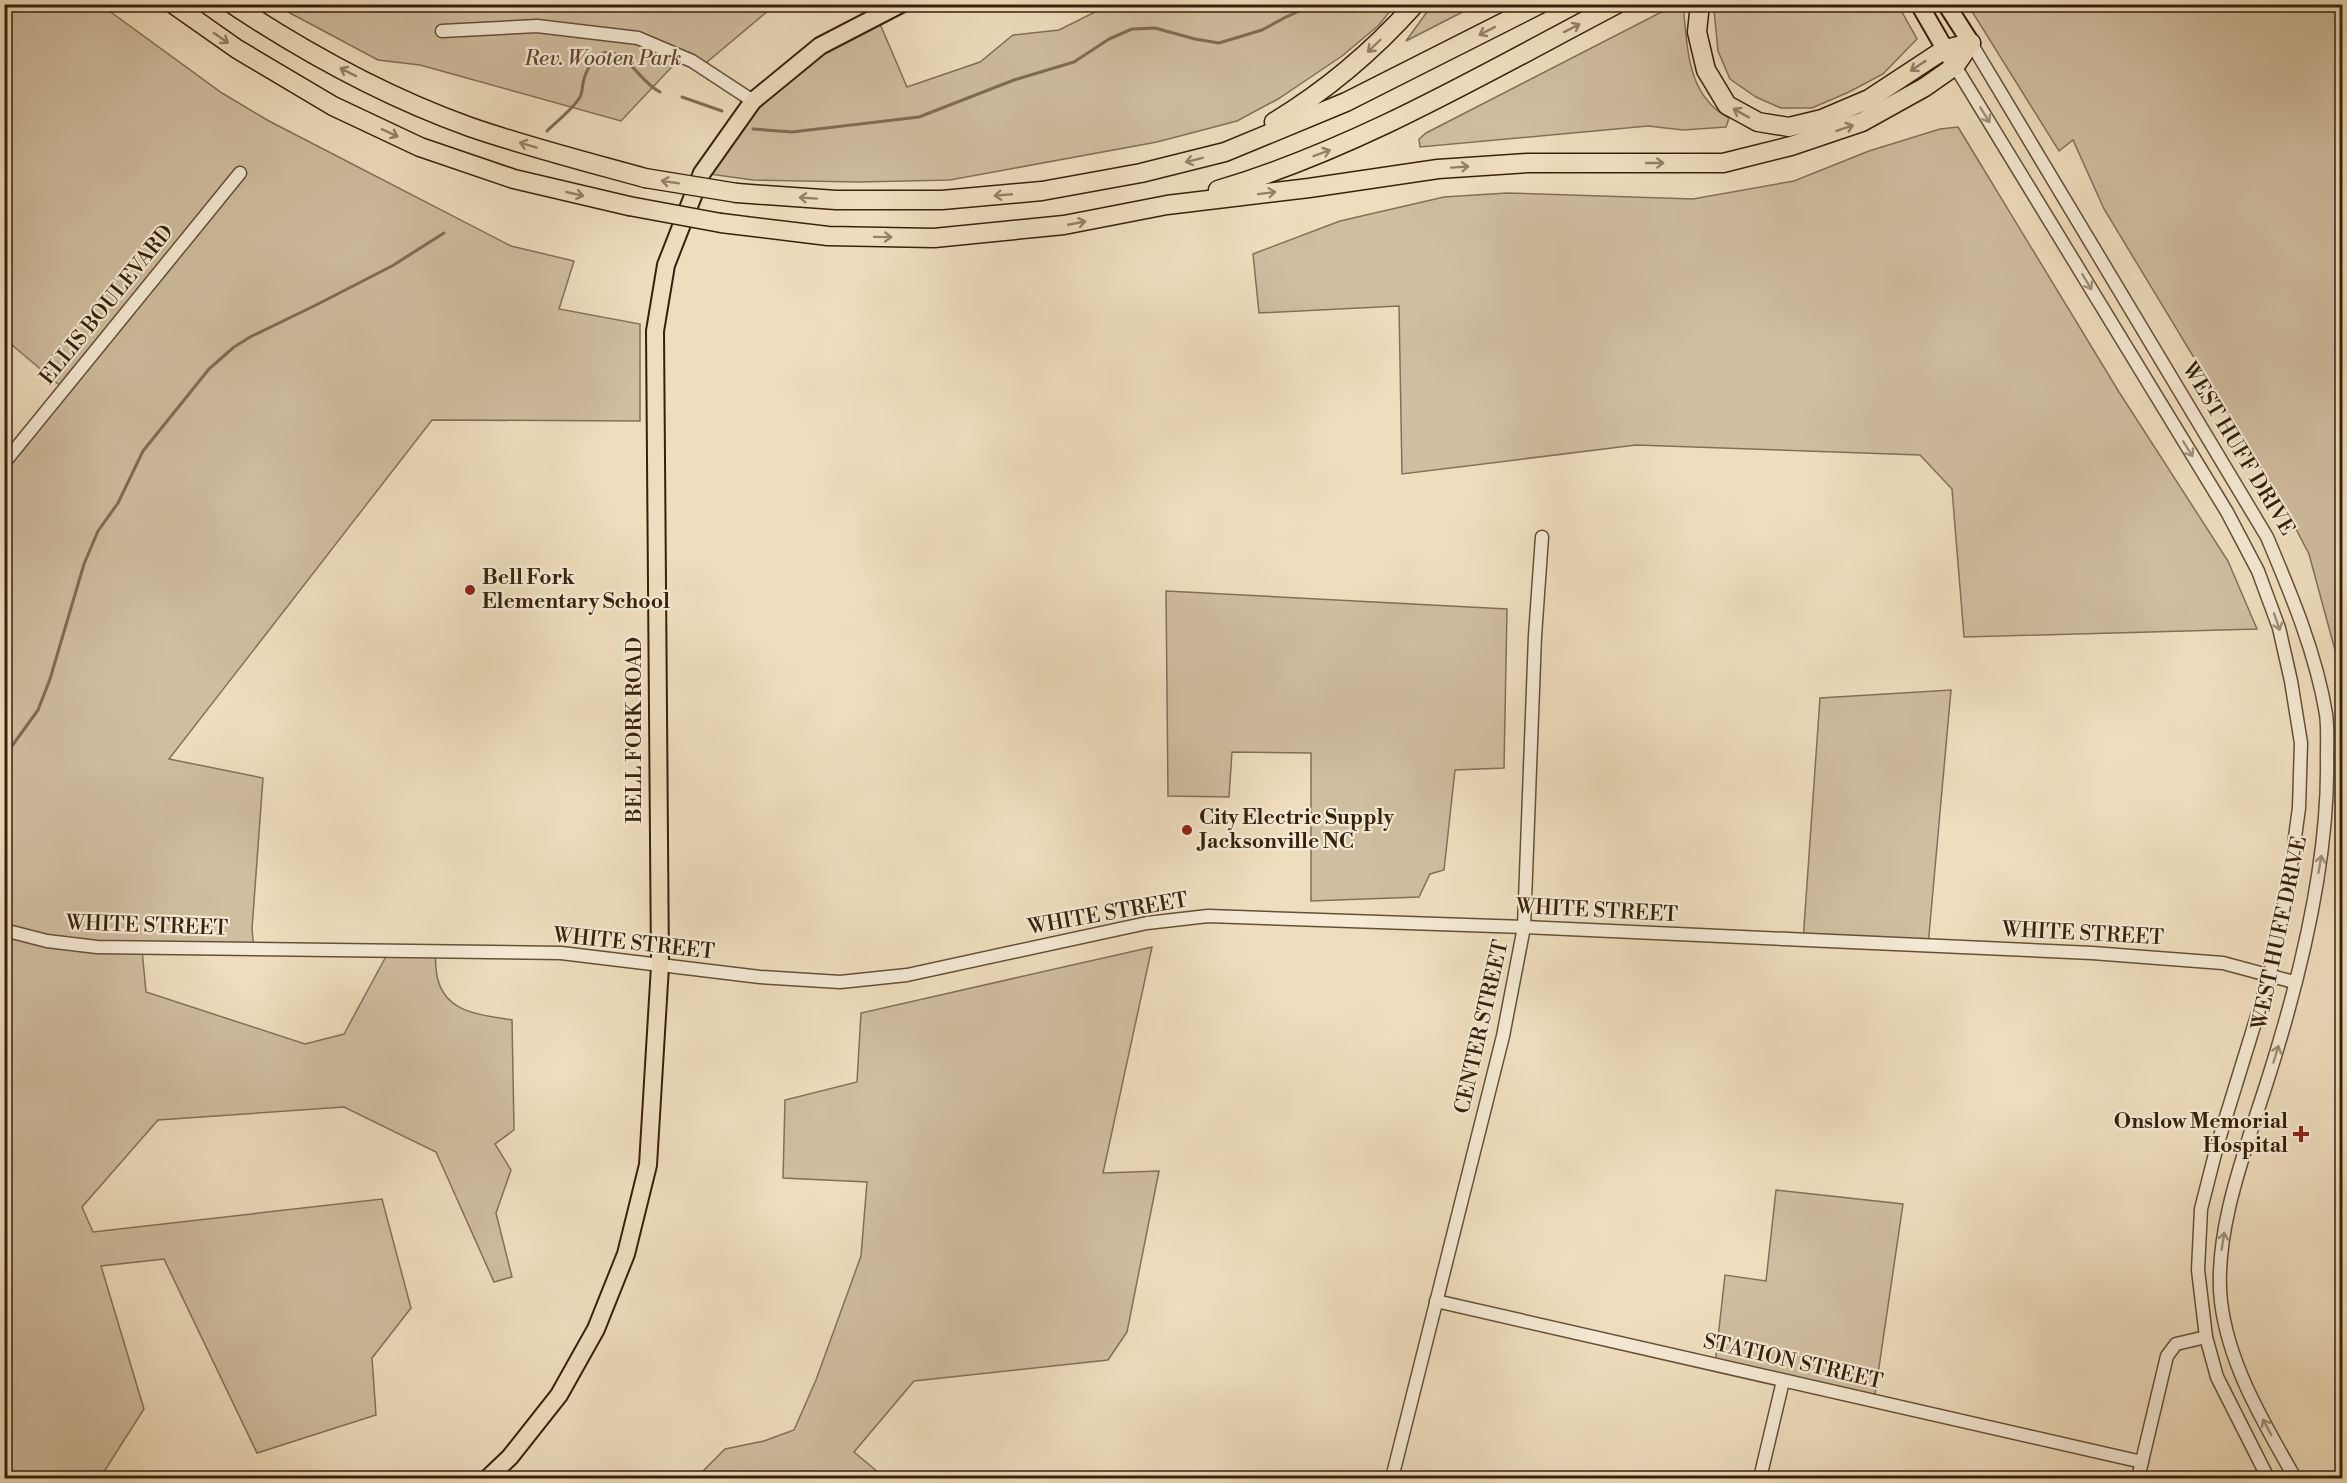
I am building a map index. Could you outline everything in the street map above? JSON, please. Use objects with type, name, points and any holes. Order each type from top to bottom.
[{"type":"highway","points":[[173,4],[237,49],[333,106],[420,147],[514,179],[629,206],[721,223],[828,236],[934,238],[1064,225],[1167,205],[1310,188],[1438,169],[1528,163],[1723,163],[1791,146],[1862,122],[1925,87],[1955,66],[1971,43]]},
{"type":"highway","points":[[232,4],[285,39],[381,89],[469,126],[645,178],[737,193],[836,200],[942,200],[1042,191],[1141,173],[1225,152],[1346,102],[1540,4]]},
{"type":"highway","points":[[1225,152],[1329,86],[1371,49],[1415,4]]},
{"type":"highway","points":[[1167,205],[1253,179],[1344,144],[1617,4]]},
{"type":"highway","points":[[1700,4],[1697,32],[1706,70],[1727,105],[1758,122],[1788,127],[1822,119],[1869,99],[1945,49],[1971,43]]},
{"type":"main road","name":"WEST HUFF DRIVE","points":[[1919,4],[1955,66]]},
{"type":"main road","name":"WEST HUFF DRIVE","points":[[1946,4],[1971,43]]},
{"type":"main road","name":"BELL FORK ROAD","points":[[489,1479],[510,1457],[559,1395],[596,1329],[626,1254],[648,1165],[660,966],[655,331],[666,266],[702,173],[753,101],[820,46],[897,5]]},
{"type":"street","points":[[442,31],[537,26],[638,38],[692,61],[753,101]]},
{"type":"street","name":"WEST HUFF DRIVE","points":[[1971,43],[2267,537],[2292,596],[2315,666],[2326,717],[2327,780],[2324,843],[2311,910],[2278,1046],[2233,1190],[2222,1246],[2221,1302],[2234,1357],[2249,1393],[2295,1479]]},
{"type":"street","name":"WEST HUFF DRIVE","points":[[1955,66],[2227,512],[2258,571],[2279,628],[2291,681],[2301,743],[2299,808],[2289,881],[2270,974],[2217,1146],[2201,1209],[2198,1270],[2206,1337],[2217,1377],[2268,1479]]},
{"type":"street","name":"ELLIS BOULEVARD","points":[[4,463],[240,172]]},
{"type":"street","name":"CENTER STREET","points":[[1392,1479],[1503,1036],[1524,927],[1535,636],[1542,537]]},
{"type":"street","name":"WHITE STREET","points":[[4,930],[47,941],[97,947],[561,954],[760,977],[840,982],[907,975],[1147,923],[1208,916],[1524,927],[2092,953],[2223,963],[2294,982]]},
{"type":"street","name":"STATION STREET","points":[[1436,1300],[2142,1462]]},
{"type":"street","points":[[2138,1479],[2167,1356],[2176,1344],[2206,1337]]},
{"type":"street","points":[[1760,1479],[1783,1381]]},
{"type":"green space","points":[[5,4],[101,5],[222,93],[269,121],[511,246],[574,261],[559,309],[640,324],[640,421],[432,420],[169,759],[263,778],[252,929],[254,950],[142,950],[146,992],[305,1044],[344,1034],[389,951],[435,951],[438,980],[449,1000],[468,1011],[512,1020],[514,1130],[495,1144],[511,1170],[496,1213],[512,1277],[494,1282],[436,1152],[344,1107],[158,1120],[82,1207],[93,1232],[382,1199],[411,1308],[372,1358],[376,1415],[257,1453],[164,1259],[101,1266],[144,1409],[100,1478],[5,1478],[5,463],[64,389],[5,339]]},
{"type":"green space","points":[[1718,4],[1898,5],[1917,39],[1883,74],[1849,92],[1812,108],[1781,108],[1756,97],[1730,79],[1718,51],[1714,10]]},
{"type":"green space","name":"Rev. Wooten Park","points":[[275,5],[775,5],[701,67],[683,55],[621,121],[420,65],[378,60]]},
{"type":"green space","points":[[1109,5],[1395,5],[1379,25],[1342,56],[1278,99],[1237,121],[1157,142],[950,180],[859,182],[753,180],[702,173],[753,101],[877,17],[907,87],[980,62],[1013,35],[1059,30]]},
{"type":"green space","points":[[1432,5],[1476,5],[1406,41]]},
{"type":"green space","points":[[1675,5],[1683,5],[1688,54],[1697,83],[1704,97],[1729,118],[1726,127],[1683,130],[1648,126],[1420,147],[1419,139],[1426,133]]},
{"type":"green space","points":[[1968,5],[2342,5],[2342,676],[2309,554],[2285,508],[2104,209],[2073,140],[2059,151]]},
{"type":"green space","points":[[1958,127],[2119,392],[2228,561],[2257,629],[1964,637],[1952,489],[1920,455],[1636,445],[1402,474],[1399,306],[1259,313],[1253,254],[1340,221],[1444,197],[1507,193],[1693,199],[1794,181],[1869,151],[1940,129]]},
{"type":"green space","points":[[1166,591],[1507,609],[1504,768],[1455,770],[1444,870],[1430,874],[1419,897],[1311,901],[1311,753],[1232,752],[1229,797],[1168,796]]},
{"type":"green space","points":[[1951,690],[1928,946],[1803,941],[1820,698]]},
{"type":"green space","points":[[1152,947],[1103,1173],[1159,1171],[1127,1332],[1108,1360],[914,1381],[854,1452],[885,1478],[713,1478],[702,1472],[725,1449],[764,1441],[794,1430],[816,1380],[861,1256],[867,1182],[783,1178],[785,1100],[857,1082],[861,1013]]},
{"type":"green space","points":[[1776,1190],[1903,1204],[1874,1401],[1715,1365],[1725,1275],[1766,1281]]},
{"type":"waterway","points":[[753,129],[792,132],[919,117],[1014,80],[1074,62],[1109,39],[1132,29],[1155,28],[1219,43],[1262,30],[1315,4]]},
{"type":"waterway","points":[[547,131],[577,101],[588,70],[594,60],[603,53],[613,53],[620,57],[660,92]]},
{"type":"waterway","points":[[682,97],[722,111]]},
{"type":"waterway","points":[[4,757],[38,710],[50,679],[84,564],[98,531],[118,503],[143,451],[209,369],[234,347],[250,337],[392,266],[444,233]]},
{"type":"place","name":"Bell Fork Elementary School","points":[[470,590]]},
{"type":"place","name":"City Electric Supply Jacksonville NC","points":[[1187,830]]},
{"type":"place","name":"Onslow Memorial Hospital","points":[[2301,1134]]}]
